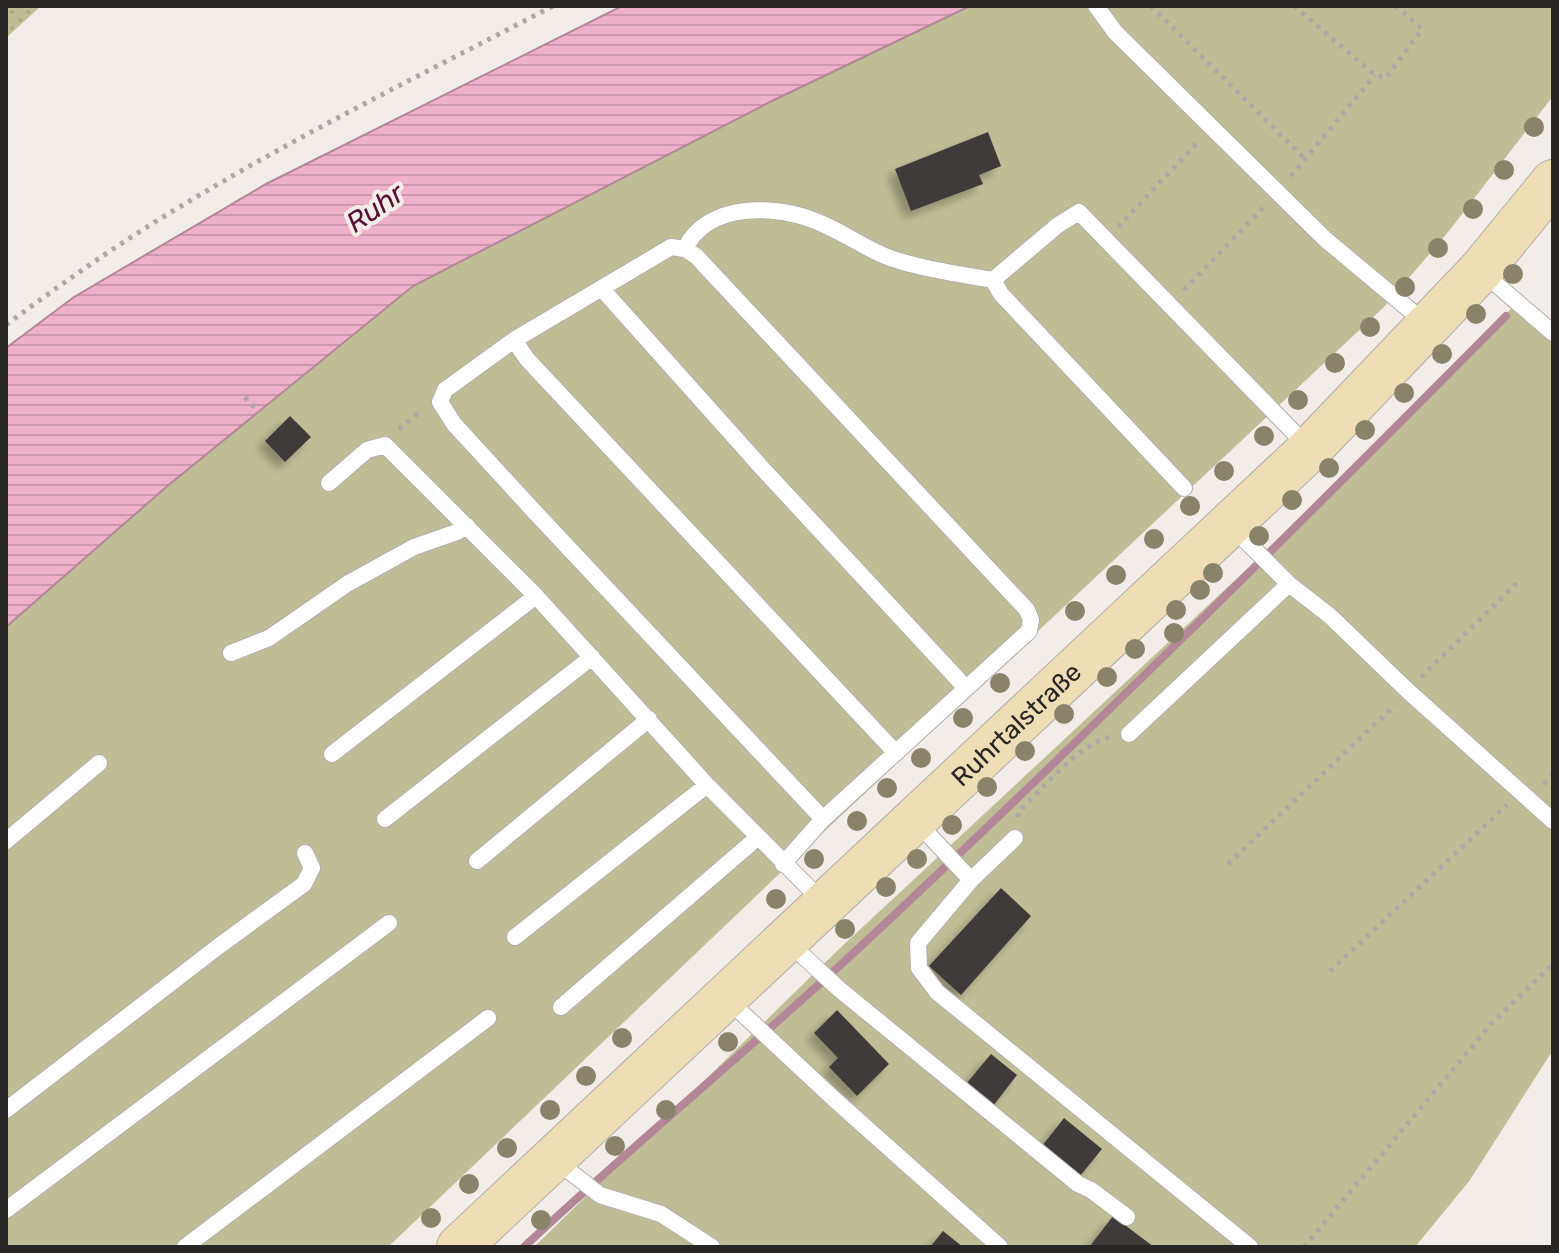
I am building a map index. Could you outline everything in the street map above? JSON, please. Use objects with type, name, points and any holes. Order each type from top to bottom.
[{"type":"main road","name":"Ruhrtalstraße","points":[[463,1246],[824,903],[1310,449],[1480,271],[1553,182]]},
{"type":"lane","points":[[1096,6],[1115,32],[1325,239],[1429,326]]},
{"type":"lane","points":[[685,249],[691,236],[709,223],[734,213],[771,209],[815,220],[861,246],[893,259],[993,280],[1001,294],[1044,341],[1184,488]]},
{"type":"lane","points":[[993,280],[1058,225],[1079,212],[1310,449]]},
{"type":"lane","points":[[783,864],[823,819],[1029,631],[1031,620],[1027,610],[696,256],[685,249],[671,247],[514,340],[445,390],[440,402],[454,424],[512,488],[823,819]]},
{"type":"lane","points":[[1480,271],[1553,333]]},
{"type":"lane","points":[[602,289],[762,468],[966,688]]},
{"type":"lane","points":[[514,340],[527,359],[896,753]]},
{"type":"lane","points":[[329,483],[367,450],[385,445],[536,596],[707,785],[824,903]]},
{"type":"lane","points":[[1229,524],[1289,584],[1330,616],[1408,691],[1553,821]]},
{"type":"lane","points":[[231,653],[269,638],[347,584],[401,554],[467,526]]},
{"type":"lane","points":[[1129,734],[1289,584]]},
{"type":"lane","points":[[332,754],[536,596]]},
{"type":"lane","points":[[385,819],[592,657]]},
{"type":"lane","points":[[477,861],[649,719]]},
{"type":"lane","points":[[6,841],[99,763]]},
{"type":"lane","points":[[515,937],[707,785]]},
{"type":"lane","points":[[914,819],[971,880]]},
{"type":"lane","points":[[561,1007],[757,838]]},
{"type":"lane","points":[[1015,838],[971,880],[918,943],[919,968],[937,992],[1250,1247]]},
{"type":"lane","points":[[6,1110],[304,884],[312,868],[305,853]]},
{"type":"lane","points":[[6,1210],[389,923]]},
{"type":"lane","points":[[786,940],[839,989],[1078,1184],[1127,1217]]},
{"type":"lane","points":[[726,998],[1000,1247]]},
{"type":"lane","points":[[185,1247],[488,1018]]},
{"type":"lane","points":[[553,1159],[600,1195],[661,1214],[712,1247]]},
{"type":"path","points":[[6,325],[74,274],[187,202],[553,6]]},
{"type":"path","points":[[1151,6],[1305,159]]},
{"type":"path","points":[[1294,6],[1375,75],[1386,78],[1422,29],[1396,6]]},
{"type":"path","points":[[1106,239],[1211,128]]},
{"type":"path","points":[[245,397],[259,412]]},
{"type":"path","points":[[385,445],[402,426],[430,404],[440,402]]},
{"type":"path","points":[[1228,864],[1520,580]]},
{"type":"path","points":[[1015,838],[1018,812],[1079,754],[1099,739],[1129,734]]},
{"type":"path","points":[[1330,971],[1523,793]]},
{"type":"path","points":[[1304,1247],[1492,1023],[1553,964]]},
{"type":"shaded area","points":[[6,6],[41,6],[6,38]]},
{"type":"shaded area","points":[[970,6],[1553,6],[1553,96],[1449,231],[1384,307],[797,857],[388,1247],[6,1247],[6,627],[165,488],[413,286],[772,101]]},
{"type":"shaded area","points":[[1523,296],[1553,323],[1553,1050],[1470,1180],[1415,1247],[534,1247],[837,951],[1406,421]]},
{"type":"water","name":"Ruhr","points":[[622,6],[970,6],[772,101],[413,286],[165,488],[6,627],[6,348],[74,297],[266,184]]},
{"type":"building","points":[[988,132],[1001,166],[979,175],[983,184],[911,211],[895,169]]},
{"type":"building","points":[[290,416],[311,437],[285,462],[265,441]]},
{"type":"building","points":[[1001,888],[1031,916],[961,995],[929,966]]},
{"type":"building","points":[[837,1010],[889,1064],[857,1096],[829,1067],[838,1058],[814,1033]]},
{"type":"building","points":[[991,1054],[1017,1075],[993,1106],[966,1084]]},
{"type":"building","points":[[1064,1118],[1102,1149],[1080,1176],[1042,1146]]},
{"type":"building","points":[[1113,1216],[1154,1247],[1090,1246]]},
{"type":"building","points":[[943,1231],[963,1247],[930,1247]]},
{"type":"waterway","points":[[524,1247],[831,974],[954,858],[1193,628],[1506,316]]}]
